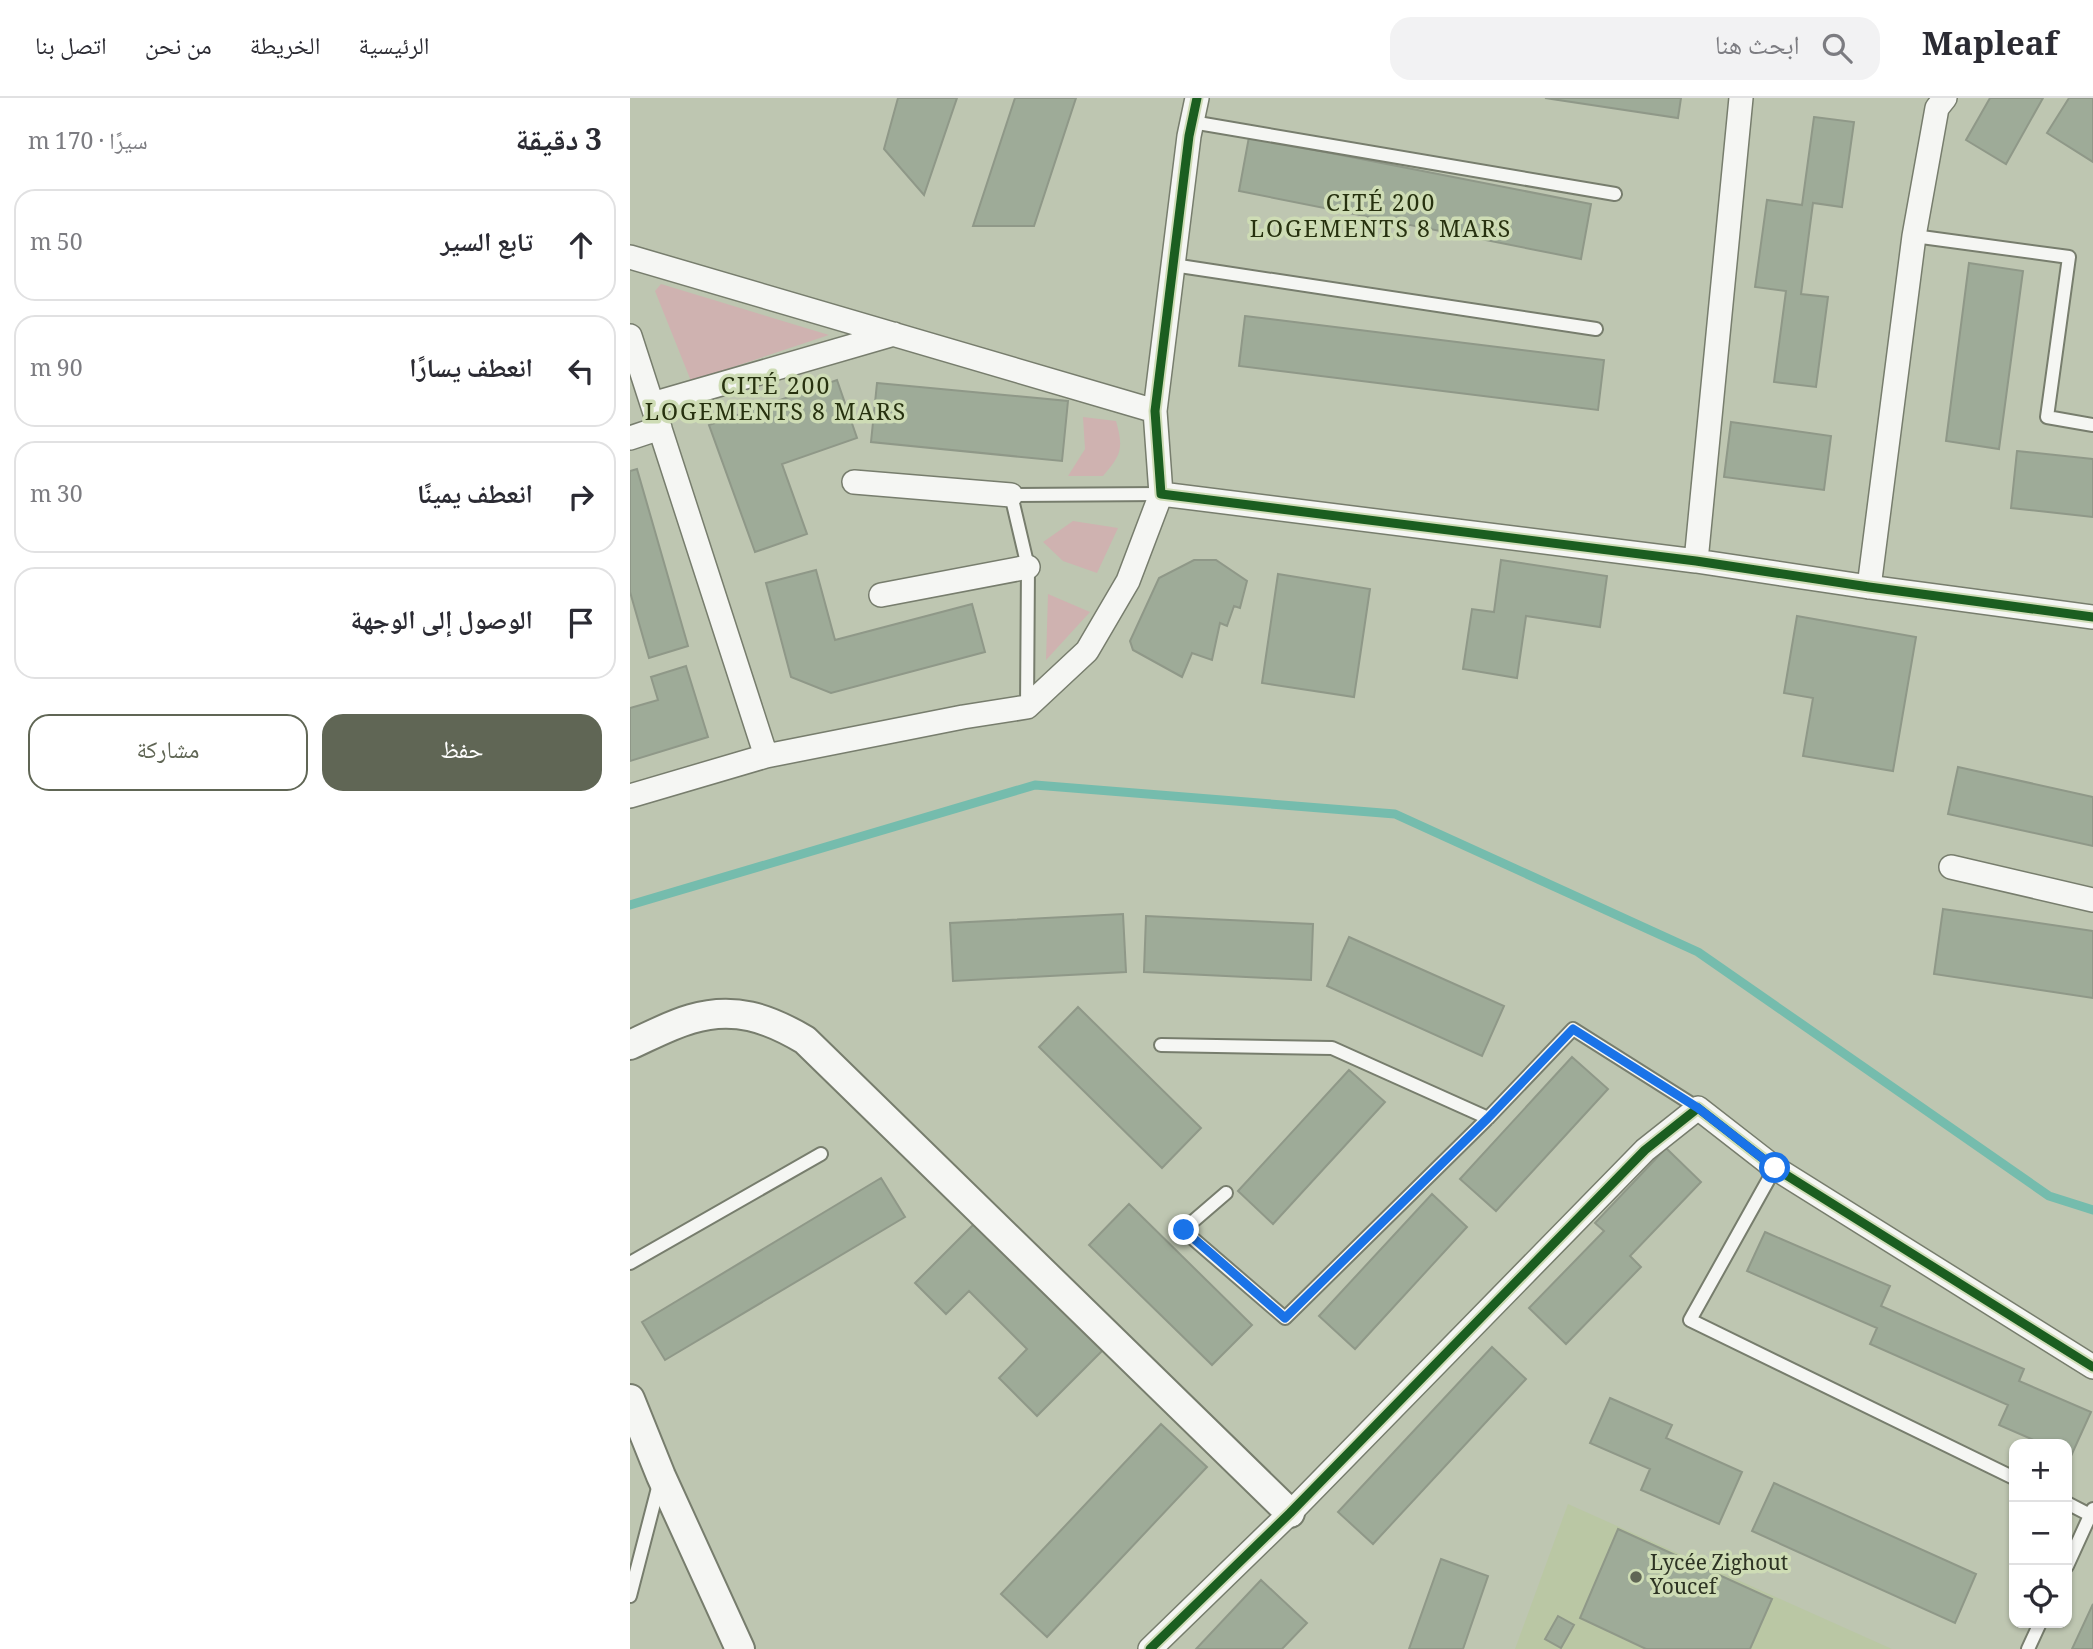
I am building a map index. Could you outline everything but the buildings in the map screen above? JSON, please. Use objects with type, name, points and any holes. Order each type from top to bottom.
[{"type":"street","points":[[630,796],[766,756],[1027,707],[1087,652],[1128,581],[1161,494],[1155,411],[1197,98]]},
{"type":"street","points":[[1696,561],[1741,98]]},
{"type":"street","points":[[1869,587],[1914,236],[1937,108],[1945,98]]},
{"type":"street","points":[[630,257],[1155,411]]},
{"type":"street","points":[[652,404],[894,334]]},
{"type":"street","points":[[630,336],[766,756]]},
{"type":"street","points":[[630,438],[660,428]]},
{"type":"street","points":[[854,482],[1012,495]]},
{"type":"street","points":[[1161,494],[1696,561],[2093,617]]},
{"type":"street","points":[[881,595],[1028,567]]},
{"type":"street","points":[[1951,867],[2093,900]]},
{"type":"street","points":[[630,1045],[690,1019],[720,1013],[750,1016],[779,1024],[805,1040],[1290,1513]]},
{"type":"street","points":[[1150,1649],[1290,1513],[1645,1150],[1698,1108],[1775,1168],[2093,1367]]},
{"type":"street","points":[[630,1399],[661,1476],[740,1649]]},
{"type":"lane","points":[[1192,122],[1615,194]]},
{"type":"lane","points":[[1914,236],[2069,257],[2047,417],[2093,425]]},
{"type":"lane","points":[[1173,265],[1596,329]]},
{"type":"lane","points":[[1027,707],[1028,567],[1012,495],[1161,494]]},
{"type":"lane","points":[[1226,1193],[1184,1230],[1285,1318],[1488,1118],[1573,1029],[1698,1108]]},
{"type":"lane","points":[[1161,1045],[1332,1048],[1488,1118]]},
{"type":"lane","points":[[630,1264],[821,1154]]},
{"type":"lane","points":[[1775,1168],[1690,1320],[2009,1476]]},
{"type":"lane","points":[[630,1596],[661,1476]]},
{"type":"lane","points":[[2067,1565],[2092,1512],[2072,1505]]},
{"type":"lane","points":[[2028,1649],[2038,1628]]},
{"type":"shaded area","points":[[661,284],[829,335],[691,381],[655,291]]},
{"type":"shaded area","points":[[1083,417],[1116,421],[1120,438],[1119,451],[1103,476],[1068,476],[1085,449]]},
{"type":"shaded area","points":[[1073,521],[1118,528],[1097,573],[1063,561],[1043,542]]},
{"type":"shaded area","points":[[1048,594],[1090,612],[1046,660]]},
{"type":"shaded area","name":"Lycée Zighout Youcef","points":[[1568,1504],[1892,1649],[1515,1649]]},
{"type":"waterway","points":[[630,905],[1035,785],[1395,814],[1698,952],[2049,1196],[2093,1210]]},
{"type":"cycle path","points":[[1197,98],[1189,136],[1155,411],[1161,494],[1696,561],[2093,617]]},
{"type":"cycle path","points":[[1150,1649],[1290,1513],[1645,1150],[1698,1108],[1775,1168],[2093,1367]]},
{"type":"place","name":"Lycée Zighout Youcef","points":[[1636,1577]]},
{"type":"district","name":"CITÉ 200 LOGEMENTS 8 MARS","points":[[1381,219]]},
{"type":"district","name":"CITÉ 200 LOGEMENTS 8 MARS","points":[[776,402]]},
{"type":"route","points":[[1184,1230],[1285,1318],[1488,1118],[1573,1029],[1698,1108],[1775,1168]]}]
